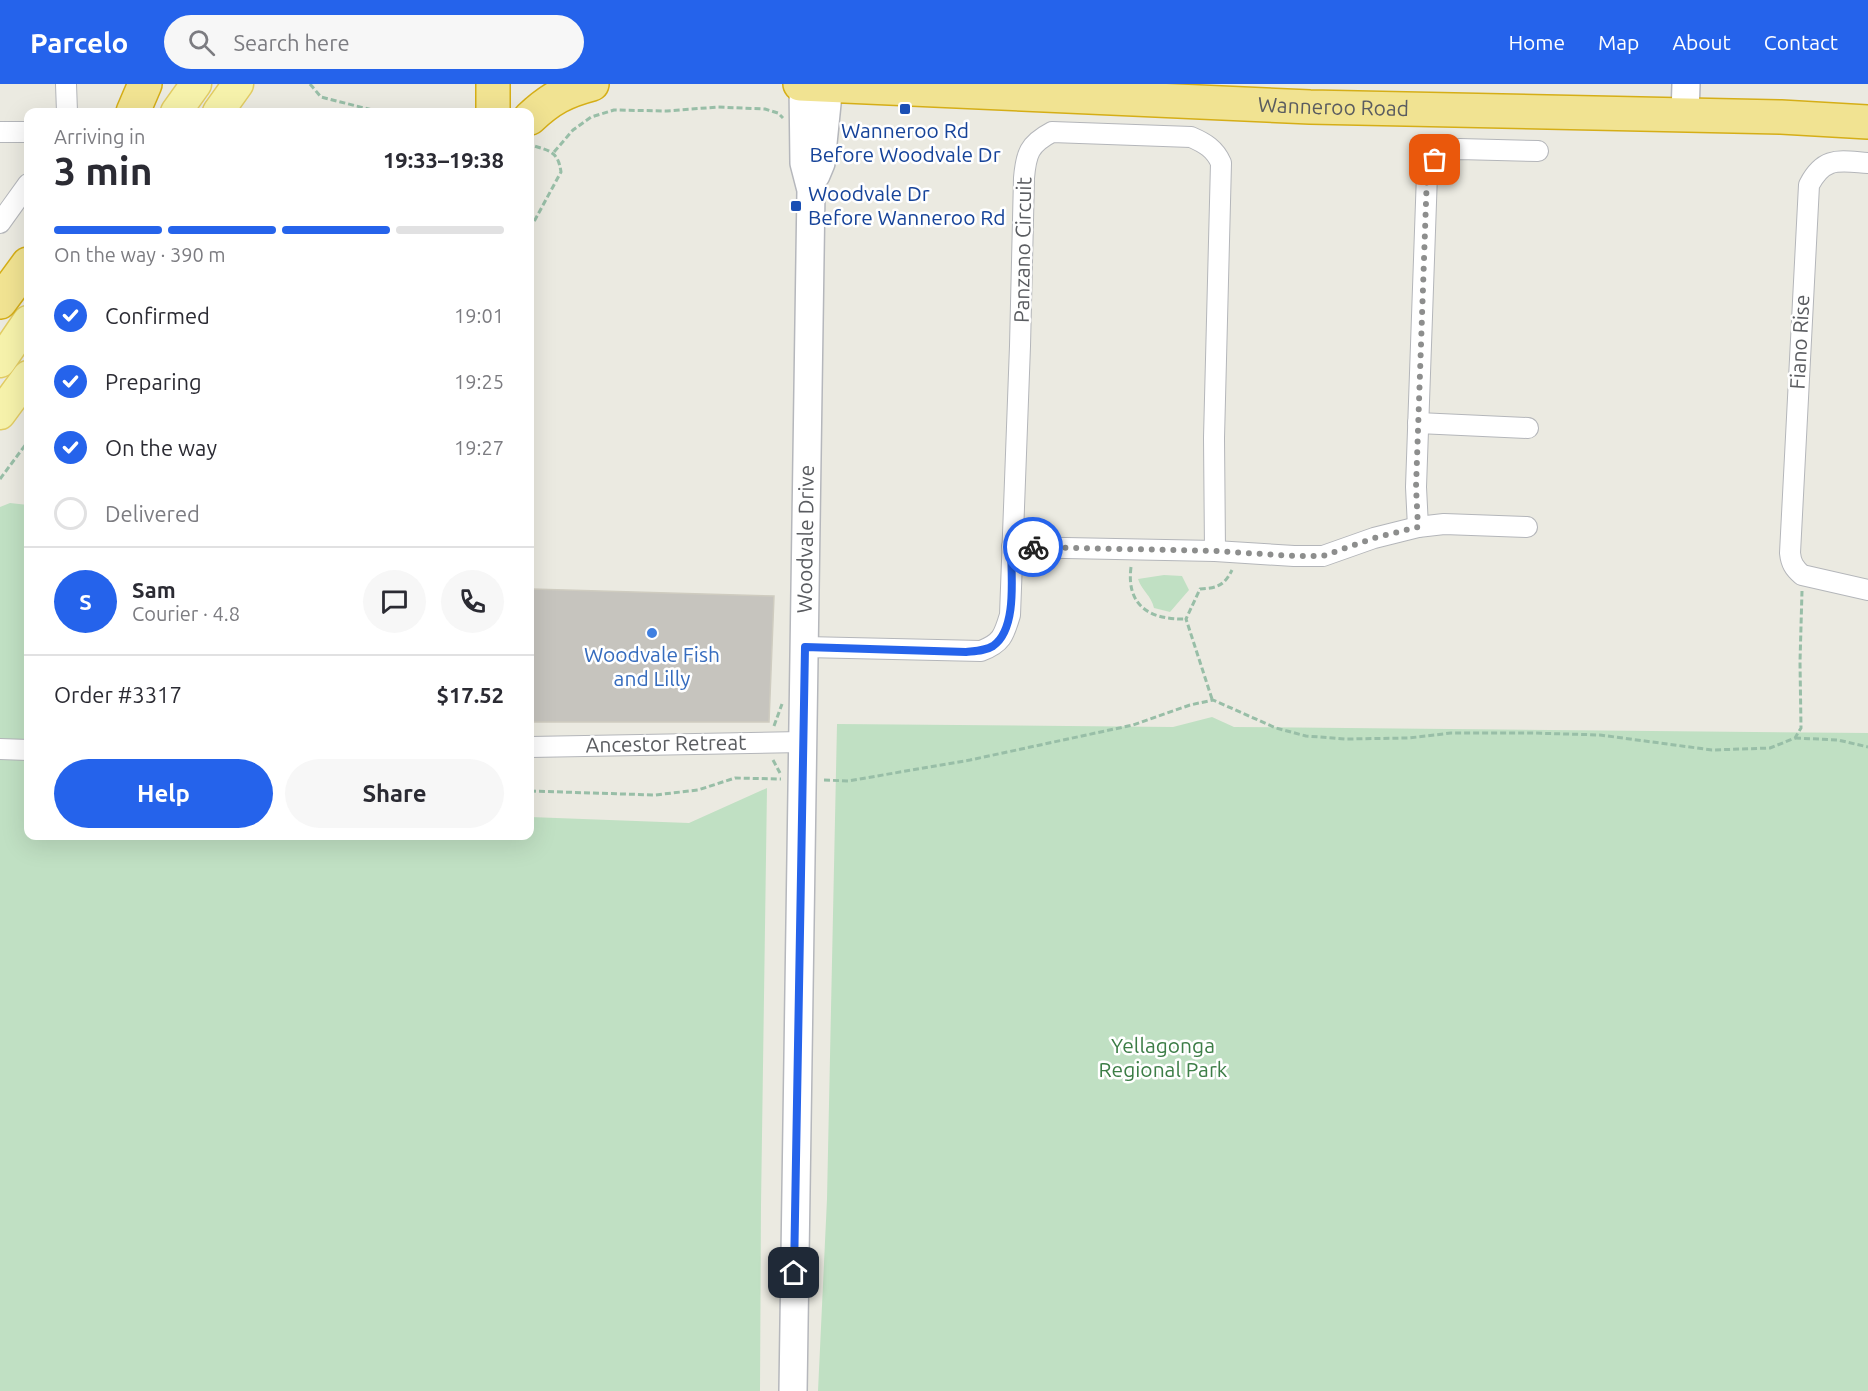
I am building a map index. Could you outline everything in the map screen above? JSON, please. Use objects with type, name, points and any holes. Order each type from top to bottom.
[{"type":"highway","points":[[136,108],[145,84]]},
{"type":"highway","points":[[492,108],[493,84]]},
{"type":"highway","points":[[534,123],[544,104],[569,90],[592,84]]},
{"type":"highway","name":"Wanneroo Road","points":[[813,84],[1310,107],[1676,100],[1868,122]]},
{"type":"highway","points":[[0,302],[24,269]]},
{"type":"main road","points":[[179,108],[196,84]]},
{"type":"main road","points":[[222,108],[238,84]]},
{"type":"main road","points":[[0,362],[24,327]]},
{"type":"main road","points":[[0,414],[24,381]]},
{"type":"street","points":[[66,84],[67,108]]},
{"type":"street","name":"Woodvale Drive","points":[[793,1391],[811,190],[821,163],[813,84]]},
{"type":"street","points":[[0,132],[24,132]]},
{"type":"street","name":"Panzano Circuit","points":[[805,647],[966,652],[981,651],[993,646],[1003,636],[1010,615],[1024,178],[1026,159],[1031,147],[1039,139],[1052,132],[1191,137],[1210,147],[1217,154],[1221,163],[1214,438],[1220,557]]},
{"type":"street","points":[[1418,527],[1416,487],[1427,174],[1440,157],[1459,149],[1538,151]]},
{"type":"street","name":"Fiano Rise","points":[[1798,572],[1791,562],[1790,552],[1807,194],[1815,173],[1827,164],[1835,161],[1868,163]]},
{"type":"street","points":[[0,223],[24,190]]},
{"type":"street","points":[[1418,423],[1528,428]]},
{"type":"street","points":[[1011,547],[1220,557],[1323,556],[1374,538],[1418,527],[1444,524],[1527,526]]},
{"type":"street","points":[[1798,572],[1868,590]]},
{"type":"street","name":"Ancestor Retreat","points":[[534,747],[802,742]]},
{"type":"street","points":[[0,749],[24,750]]},
{"type":"path","points":[[310,84],[321,97],[364,108]]},
{"type":"path","points":[[554,152],[573,130],[591,117],[614,110],[667,111],[718,107],[765,109],[778,113],[790,124]]},
{"type":"path","points":[[534,134],[554,152],[560,161],[561,172],[534,222]]},
{"type":"path","points":[[0,479],[24,447]]},
{"type":"path","points":[[1213,700],[1186,620],[1200,589],[1218,588],[1226,582],[1232,569],[1220,557]]},
{"type":"path","points":[[1132,562],[1129,579],[1136,602],[1147,613],[1167,620],[1186,620]]},
{"type":"path","points":[[1795,738],[1801,728],[1798,572]]},
{"type":"path","points":[[534,791],[654,795],[698,790],[735,778],[784,779],[773,760],[774,726],[784,700]]},
{"type":"path","points":[[801,780],[848,781],[970,760],[1133,725],[1190,705],[1213,700],[1276,728],[1306,736],[1346,739],[1409,738],[1451,733],[1600,735],[1712,750],[1770,748],[1795,738],[1838,740],[1868,747]]},
{"type":"green space","points":[[10,503],[24,505],[24,840],[534,840],[534,817],[689,823],[767,788],[760,1391],[0,1391],[0,507]]},
{"type":"green space","points":[[1164,575],[1182,576],[1189,590],[1170,612],[1154,608],[1138,579]]},
{"type":"green space","name":"Yellagonga Regional Park","points":[[1212,717],[1234,727],[1868,733],[1868,1391],[818,1391],[827,1199],[837,724],[1173,727]]},
{"type":"building","name":"Woodvale Fish and Lilly","points":[[534,589],[774,596],[769,722],[534,722]]},
{"type":"way so far","points":[[1033,547],[1323,556],[1374,538],[1418,527],[1416,487],[1427,174],[1435,160]]},
{"type":"place","name":"Wanneroo Rd Before Woodvale Dr","points":[[905,109]]},
{"type":"place","name":"Woodvale Dr Before Wanneroo Rd","points":[[796,206]]},
{"type":"place","name":"Woodvale Fish and Lilly","points":[[652,633]]},
{"type":"route","points":[[794,1273],[805,647],[966,652],[981,651],[993,646],[1003,636],[1010,615],[1011,547],[1033,547]]}]
